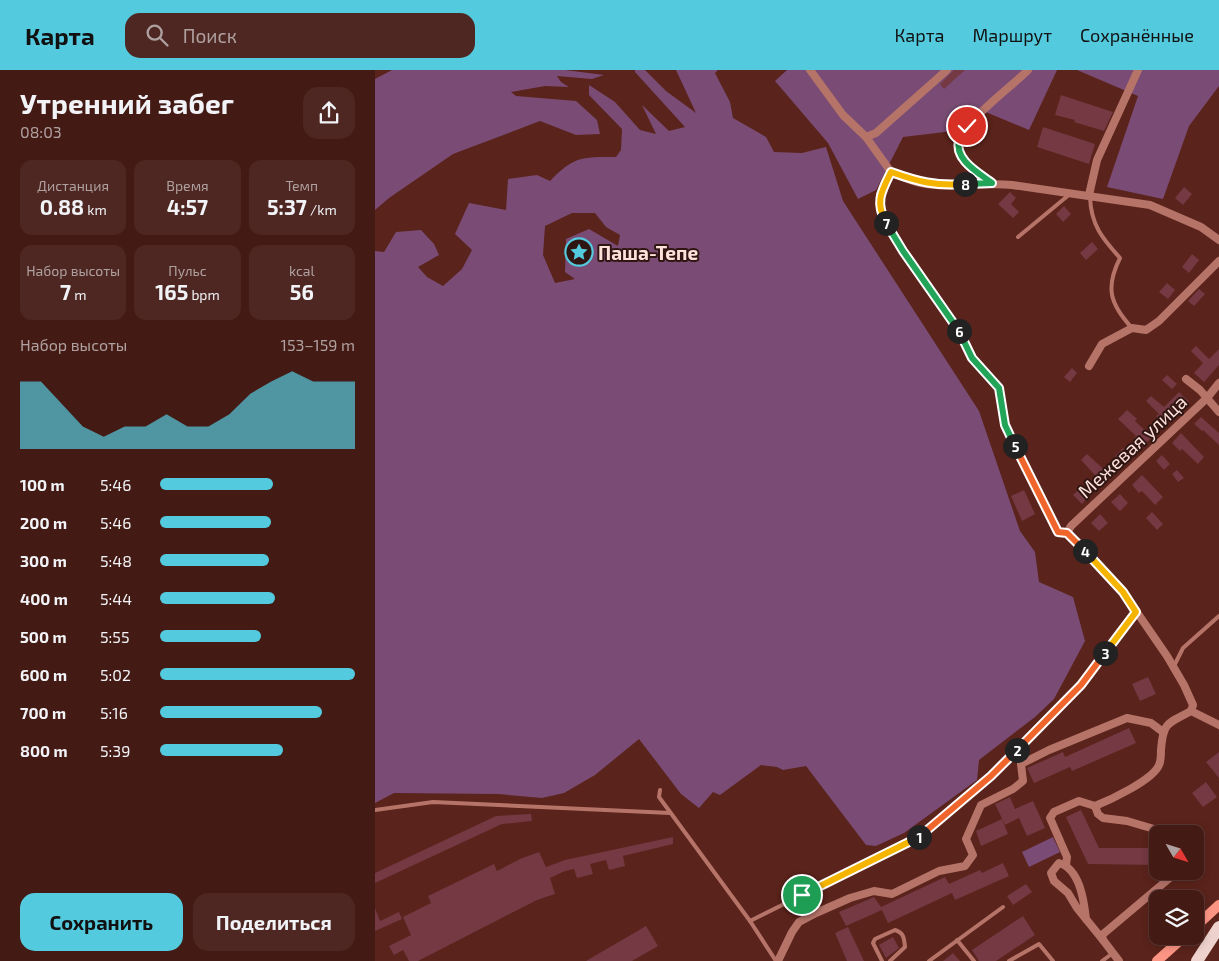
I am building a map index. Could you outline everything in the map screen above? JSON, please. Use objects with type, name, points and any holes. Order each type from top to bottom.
[{"type":"main road","points":[[1204,919],[1219,905]]},
{"type":"main road","points":[[1197,961],[1219,927]]},
{"type":"main road","points":[[1157,961],[1175,945]]},
{"type":"street","points":[[810,70],[843,115],[866,137],[891,172],[919,183],[937,185],[1011,184],[1150,205],[1201,226],[1219,240]]},
{"type":"street","points":[[866,137],[876,133],[947,70]]},
{"type":"street","points":[[992,183],[965,162],[958,152],[959,140],[967,126],[1028,70]]},
{"type":"street","points":[[1089,195],[1097,160],[1138,70]]},
{"type":"street","points":[[891,172],[880,195],[881,214],[903,251],[958,330],[972,358],[999,388],[1005,425],[1058,532],[1067,533],[1123,592],[1185,685],[1193,705],[1191,711],[1167,724],[1163,732],[1160,764],[1155,771],[1117,797],[1095,806],[1079,801],[1054,812],[1050,818],[1067,857],[1066,865]]},
{"type":"street","points":[[1089,366],[1102,344],[1132,328],[1146,330],[1159,322],[1219,261]]},
{"type":"street","points":[[1186,379],[1219,412]]},
{"type":"street","name":"Межевая улица","points":[[1067,533],[1071,526],[1207,398],[1219,384]]},
{"type":"street","points":[[1191,711],[1219,725]]},
{"type":"street","points":[[777,961],[791,932],[799,922],[816,913],[849,898],[874,891],[892,894],[939,871],[965,866],[973,855],[966,840],[981,806],[1013,789],[1023,781],[1021,764],[1049,750],[1127,718],[1151,723],[1163,732]]},
{"type":"street","points":[[1095,806],[1098,814],[1103,818],[1127,821],[1149,828]]},
{"type":"street","points":[[1086,919],[1077,878],[1066,865],[1059,863],[1053,868],[1051,873],[1054,881],[1069,893],[1086,919],[1119,961]]},
{"type":"street","points":[[1103,940],[1102,935],[1167,880]]},
{"type":"lane","points":[[1018,237],[1071,194]]},
{"type":"lane","points":[[1089,195],[1090,209],[1101,236],[1120,258],[1114,271],[1110,289],[1115,306],[1132,328]]},
{"type":"lane","points":[[750,921],[919,837],[991,776],[1038,730],[1081,685],[1136,612]]},
{"type":"lane","points":[[1173,666],[1183,648],[1219,616]]},
{"type":"lane","points":[[660,790],[659,797],[777,961]]},
{"type":"lane","points":[[375,810],[433,802],[670,813]]},
{"type":"lane","points":[[929,961],[1003,907]]},
{"type":"lane","points":[[882,961],[873,943],[875,939],[895,930],[900,932],[904,938],[905,947],[890,961]]},
{"type":"lane","points":[[957,940],[974,961]]},
{"type":"lane","points":[[1009,961],[1039,944],[1053,961]]},
{"type":"lane","points":[[1206,947],[1206,961]]},
{"type":"lane","points":[[1102,961],[1113,954]]},
{"type":"shaded area","points":[[392,70],[565,70],[604,75],[592,79],[557,76],[561,82],[569,87],[545,86],[511,92],[516,96],[576,101],[597,120],[600,134],[576,135],[540,121],[453,154],[389,198],[375,210],[375,79]]},
{"type":"shaded area","points":[[635,70],[645,70],[666,91],[696,113],[676,70],[718,70],[715,73],[730,102],[733,118],[766,137],[774,152],[802,153],[826,147],[843,201],[979,411],[1020,531],[1035,552],[1039,582],[1073,597],[1085,641],[1054,699],[1035,717],[979,760],[977,780],[904,833],[876,846],[866,845],[806,766],[783,770],[777,767],[761,765],[720,795],[713,792],[699,808],[681,794],[639,739],[595,775],[564,793],[542,798],[498,794],[394,793],[375,803],[375,251],[384,252],[396,232],[421,230],[434,244],[439,255],[418,267],[427,277],[443,286],[462,269],[472,250],[455,234],[469,203],[506,210],[508,179],[537,175],[550,181],[572,162],[595,157],[616,157],[621,150],[622,129],[589,95],[589,85],[615,102],[640,130],[656,134],[642,105],[669,131],[685,127]],"holes":[[[572,213],[595,213],[606,227],[620,235],[618,246],[589,229],[566,239],[565,272],[575,279],[555,283],[543,255],[545,226]]]},
{"type":"shaded area","points":[[787,70],[1057,70],[1029,130],[976,108],[953,131],[903,137],[876,190],[858,199],[828,143],[775,81]]},
{"type":"shaded area","points":[[1077,70],[1219,70],[1219,86],[1189,126],[1163,199],[1107,187],[1138,96]]},
{"type":"shaded area","points":[[1053,837],[1060,852],[1029,867],[1022,852]]},
{"type":"building","points":[[954,70],[965,70],[944,89],[940,84]]},
{"type":"building","points":[[1061,95],[1113,112],[1104,131],[1055,115]]},
{"type":"building","points":[[1043,127],[1095,144],[1089,164],[1037,147]]},
{"type":"building","points":[[1184,187],[1192,194],[1183,205],[1175,198]]},
{"type":"building","points":[[1010,192],[1016,198],[1011,204],[1019,212],[1013,218],[998,204]]},
{"type":"building","points":[[1064,206],[1071,214],[1063,222],[1056,214]]},
{"type":"building","points":[[1092,242],[1098,249],[1086,260],[1080,253]]},
{"type":"building","points":[[1192,254],[1199,260],[1189,273],[1182,267]]},
{"type":"building","points":[[1167,283],[1175,290],[1168,299],[1159,292]]},
{"type":"building","points":[[1199,289],[1205,294],[1194,306],[1188,301]]},
{"type":"building","points":[[1196,346],[1209,359],[1219,349],[1219,365],[1204,382],[1194,373],[1203,363],[1191,351]]},
{"type":"building","points":[[1072,368],[1077,373],[1070,382],[1064,377]]},
{"type":"building","points":[[1167,375],[1177,384],[1172,389],[1162,380]]},
{"type":"building","points":[[1179,392],[1189,402],[1164,426],[1156,416],[1159,414],[1146,401],[1151,396],[1164,407]]},
{"type":"building","points":[[1127,410],[1137,419],[1135,421],[1152,437],[1142,447],[1134,438],[1136,436],[1118,419]]},
{"type":"building","points":[[1201,417],[1219,433],[1219,445],[1194,424]]},
{"type":"building","points":[[1181,433],[1204,457],[1198,464],[1182,449],[1180,451],[1172,443]]},
{"type":"building","points":[[1123,448],[1131,457],[1123,465],[1115,456]]},
{"type":"building","points":[[1087,454],[1111,476],[1103,484],[1081,460]]},
{"type":"building","points":[[1162,455],[1170,464],[1164,470],[1156,461]]},
{"type":"building","points":[[1177,470],[1184,478],[1178,482],[1172,474]]},
{"type":"building","points":[[1142,475],[1163,497],[1155,505],[1142,491],[1139,493],[1132,485]]},
{"type":"building","points":[[1081,488],[1089,496],[1082,504],[1073,495]]},
{"type":"building","points":[[1024,490],[1035,514],[1022,521],[1011,496]]},
{"type":"building","points":[[1120,494],[1128,503],[1120,511],[1111,502]]},
{"type":"building","points":[[1152,512],[1163,524],[1157,530],[1146,518]]},
{"type":"building","points":[[1100,514],[1108,523],[1099,531],[1091,523]]},
{"type":"building","points":[[1148,677],[1156,694],[1140,701],[1132,684]]},
{"type":"building","points":[[1129,728],[1136,743],[1072,771],[1070,767],[1034,783],[1027,768],[1063,752],[1065,757]]},
{"type":"building","points":[[1219,752],[1219,778],[1206,762]]},
{"type":"building","points":[[1206,782],[1217,797],[1203,807],[1192,793]]},
{"type":"building","points":[[1010,797],[1015,809],[1033,801],[1045,828],[1027,836],[1019,818],[1005,825],[995,804]]},
{"type":"building","points":[[1081,810],[1099,848],[1149,848],[1149,865],[1088,864],[1066,817]]},
{"type":"building","points":[[531,814],[532,821],[502,824],[375,883],[375,873],[496,816]]},
{"type":"building","points":[[1002,819],[1008,834],[981,846],[976,831]]},
{"type":"building","points":[[673,837],[673,844],[623,856],[625,866],[609,870],[606,860],[590,864],[593,874],[577,878],[574,869],[550,878],[555,894],[537,900],[418,961],[409,961],[403,950],[394,955],[389,946],[411,935],[403,917],[431,903],[428,896],[494,864],[497,871],[539,852],[546,867],[565,860]]},
{"type":"building","points":[[1003,863],[1009,876],[955,900],[952,893],[888,923],[882,910],[846,926],[839,912],[874,897],[881,907],[945,877],[949,884],[980,870],[982,873]]},
{"type":"building","points":[[1026,884],[1032,892],[1013,905],[1007,896]]},
{"type":"building","points":[[375,908],[380,921],[399,912],[402,919],[375,931]]},
{"type":"building","points":[[1023,916],[1035,935],[996,961],[979,961],[972,950]]},
{"type":"building","points":[[646,926],[658,946],[632,961],[586,961]]},
{"type":"building","points":[[848,927],[864,961],[847,961],[835,933]]},
{"type":"building","points":[[893,937],[899,948],[886,958],[879,945]]},
{"type":"building","points":[[953,953],[960,961],[943,961]]},
{"type":"place","name":"Паша-Тепе","points":[[579,252]]},
{"type":"route","points":[[802,895],[919,837],[991,776],[1081,685],[1136,612],[1123,592],[1081,547],[1067,533],[1058,532],[1005,425],[999,388],[972,358],[958,330],[891,233],[881,214],[880,195],[891,172],[919,183],[946,186],[992,183],[965,162],[958,152],[959,140],[967,126]]}]
